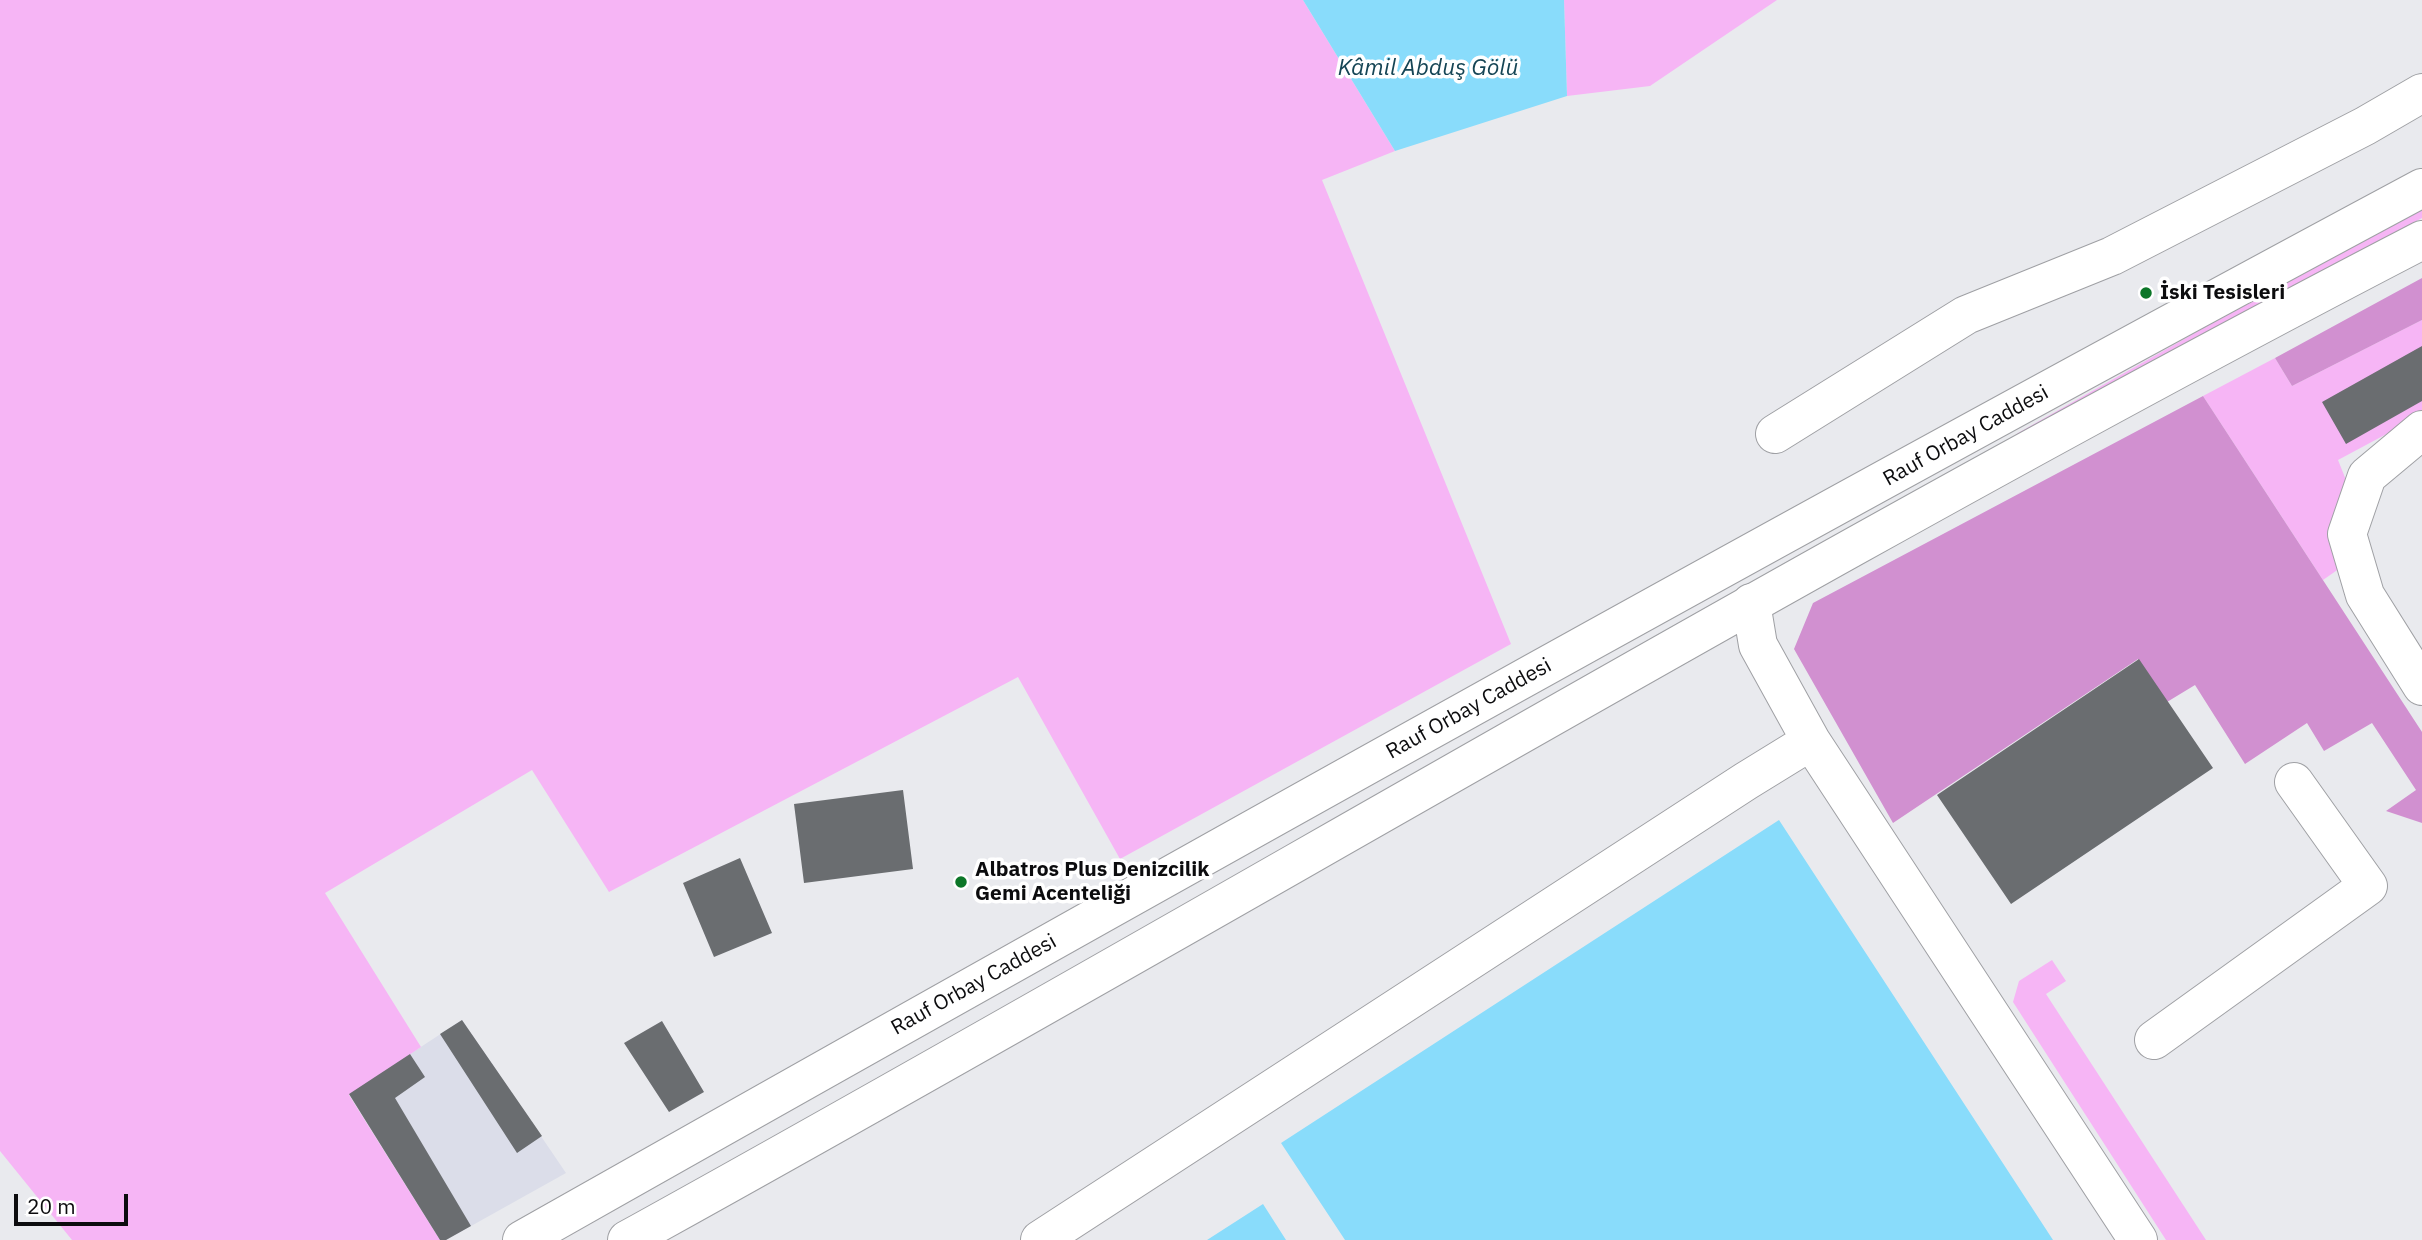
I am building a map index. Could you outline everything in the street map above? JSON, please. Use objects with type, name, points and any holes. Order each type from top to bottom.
[{"type":"main road","points":[[1775,434],[1966,315],[2112,256],[2365,126],[2422,93]]},
{"type":"main road","name":"Rauf Orbay Caddesi","points":[[522,1240],[1177,869],[2422,188]]},
{"type":"main road","name":"Rauf Orbay Caddesi","points":[[627,1240],[1290,868],[1751,603],[2296,305],[2422,240]]},
{"type":"main road","points":[[2422,430],[2367,476],[2347,534],[2365,595],[2422,687]]},
{"type":"main road","points":[[1728,566],[1751,603],[1758,645],[1811,741],[2138,1240]]},
{"type":"main road","points":[[1040,1240],[1746,780],[1811,741]]},
{"type":"main road","points":[[2154,1040],[2368,886],[2294,782]]},
{"type":"shaded area","points":[[0,0],[1303,0],[1395,151],[1322,180],[1511,644],[1120,859],[1018,677],[609,892],[532,770],[325,893],[421,1047],[349,1095],[440,1240],[72,1240],[0,1151]]},
{"type":"shaded area","points":[[1564,0],[1777,0],[1650,86],[1567,96]]},
{"type":"shaded area","points":[[2422,210],[2422,218],[2006,443],[2018,433],[2202,329]]},
{"type":"shaded area","points":[[2422,278],[2422,320],[2292,386],[2275,358]]},
{"type":"shaded area","points":[[2422,320],[2422,415],[2338,460],[2350,490],[2343,566],[2323,580],[2203,396],[2275,358],[2292,386]]},
{"type":"shaded area","points":[[2203,396],[2422,732],[2422,823],[2386,811],[2416,790],[2372,723],[2324,751],[2307,723],[2245,764],[2195,685],[2167,702],[2138,659],[1893,823],[1794,649],[1813,603]]},
{"type":"shaded area","points":[[2052,960],[2066,981],[2046,994],[2206,1240],[2166,1240],[2013,1002],[2019,981]]},
{"type":"shaded area","points":[[462,1020],[566,1173],[446,1240],[440,1240],[349,1094]]},
{"type":"water","name":"Kâmil Abduş Gölü","points":[[1303,0],[1564,0],[1567,96],[1395,151]]},
{"type":"water","points":[[1779,820],[2053,1240],[1345,1240],[1281,1143]]},
{"type":"water","points":[[1263,1204],[1286,1240],[1207,1240]]},
{"type":"building","points":[[2422,346],[2422,401],[2346,444],[2322,402]]},
{"type":"building","points":[[2139,659],[2213,768],[2011,904],[1937,795]]},
{"type":"building","points":[[903,790],[913,869],[804,883],[794,804]]},
{"type":"building","points":[[740,858],[772,933],[714,957],[683,883]]},
{"type":"building","points":[[462,1020],[542,1136],[517,1153],[440,1034]]},
{"type":"building","points":[[662,1021],[704,1092],[669,1112],[624,1043]]},
{"type":"building","points":[[410,1054],[425,1077],[395,1098],[471,1226],[446,1240],[440,1240],[349,1094]]},
{"type":"place","name":"İski Tesisleri","points":[[2146,293]]},
{"type":"place","name":"Albatros Plus Denizcilik Gemi Acenteliği","points":[[961,882]]}]
